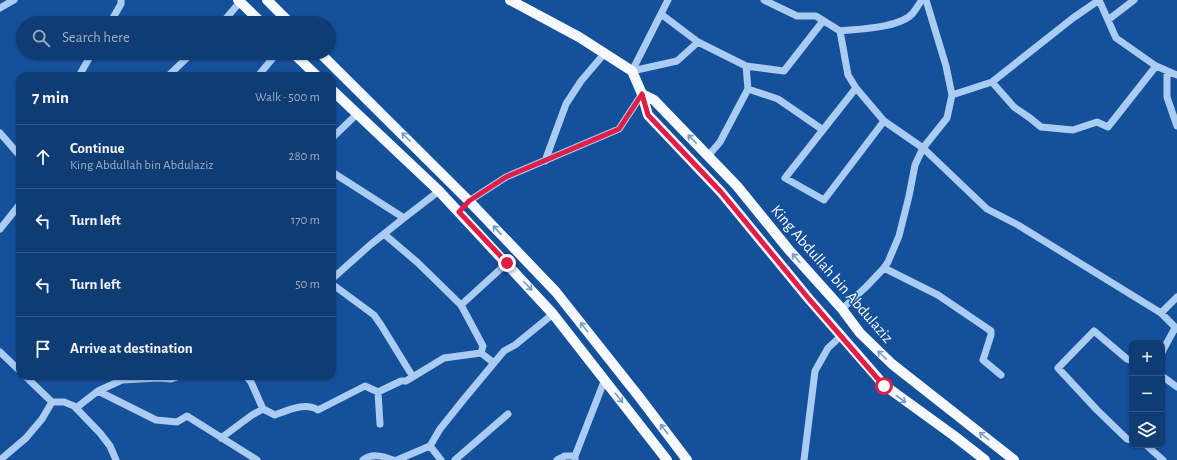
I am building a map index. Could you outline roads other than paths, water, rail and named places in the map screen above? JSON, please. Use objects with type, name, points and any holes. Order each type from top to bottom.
[{"type":"main road","points":[[267,0],[283,16]]},
{"type":"main road","points":[[510,0],[573,34],[632,71]]},
{"type":"main road","points":[[239,1],[255,16]]},
{"type":"main road","points":[[300,60],[313,72]]},
{"type":"main road","points":[[327,60],[469,201],[556,292],[687,460]]},
{"type":"main road","name":"King Abdullah bin Abdulaziz","points":[[632,71],[642,94],[648,115],[721,192],[884,386],[953,435],[985,460]]},
{"type":"main road","points":[[336,94],[440,192],[507,263],[553,314],[667,460]]},
{"type":"main road","name":"King Abdullah bin Abdulaziz","points":[[642,94],[654,100],[736,186],[789,250],[842,309],[860,333],[892,364],[1014,460]]},
{"type":"main road","points":[[459,212],[469,201]]},
{"type":"street","points":[[0,8],[13,0]]},
{"type":"street","points":[[114,16],[121,4],[121,0]]},
{"type":"street","points":[[632,71],[668,0]]},
{"type":"street","points":[[764,0],[797,16],[816,16],[840,31],[870,29],[896,23],[912,15],[922,0]]},
{"type":"street","points":[[842,309],[866,287],[888,262],[899,236],[915,165],[923,148],[948,118],[952,95],[946,66],[926,0]]},
{"type":"street","points":[[952,95],[992,82],[1073,18],[1100,0],[1116,38],[1156,66],[1177,75]]},
{"type":"street","points":[[1108,20],[1134,0]]},
{"type":"street","points":[[227,16],[239,1]]},
{"type":"street","points":[[661,14],[698,42],[746,66],[784,70],[823,20]]},
{"type":"street","points":[[840,31],[848,75],[856,88],[884,121],[923,148],[987,209],[1018,225],[1161,313],[1176,329],[1165,347]]},
{"type":"street","points":[[632,71],[677,61],[698,42]]},
{"type":"street","points":[[546,160],[566,104],[581,81],[604,54]]},
{"type":"street","points":[[81,72],[88,60]]},
{"type":"street","points":[[172,72],[185,60]]},
{"type":"street","points":[[261,72],[271,60]]},
{"type":"street","points":[[708,156],[720,142],[748,89],[746,66]]},
{"type":"street","points":[[992,82],[1014,107],[1041,127],[1073,130],[1097,122],[1108,127],[1156,66]]},
{"type":"street","points":[[1167,71],[1167,97],[1177,126]]},
{"type":"street","points":[[856,88],[785,178],[824,200],[884,121]]},
{"type":"street","points":[[748,89],[778,99],[823,130]]},
{"type":"street","points":[[469,201],[506,177],[619,129],[642,94]]},
{"type":"street","points":[[336,134],[357,114]]},
{"type":"street","points":[[0,133],[16,151]]},
{"type":"street","points":[[336,175],[404,218]]},
{"type":"street","points":[[336,273],[404,218],[440,192]]},
{"type":"street","points":[[0,229],[16,211]]},
{"type":"street","points":[[384,234],[423,267],[461,305],[482,346],[481,353]]},
{"type":"street","points":[[461,305],[507,263]]},
{"type":"street","points":[[884,268],[938,295],[991,331],[983,360],[1001,375]]},
{"type":"street","points":[[336,287],[374,315],[382,324],[414,377]]},
{"type":"street","points":[[1161,313],[1177,297]]},
{"type":"street","points":[[397,460],[430,446],[440,429],[504,351],[515,345],[553,314]]},
{"type":"street","points":[[1129,360],[1094,331],[1058,368],[1097,410],[1129,439]]},
{"type":"street","points":[[804,460],[815,371],[828,348],[842,336]]},
{"type":"street","points":[[0,352],[16,367]]},
{"type":"street","points":[[378,392],[401,381],[406,381],[414,377],[444,358],[481,353],[494,363]]},
{"type":"street","points":[[1165,378],[1177,387]]},
{"type":"street","points":[[558,460],[565,456],[575,458],[604,379]]},
{"type":"street","points":[[29,380],[52,402],[64,402],[74,406],[100,433],[110,446],[116,460]]},
{"type":"street","points":[[76,408],[98,391],[122,380]]},
{"type":"street","points":[[249,380],[263,409],[275,415],[293,408],[313,407],[318,410],[365,386],[378,392]]},
{"type":"street","points":[[98,391],[156,420],[177,422],[187,416],[257,460]]},
{"type":"street","points":[[378,392],[380,424]]},
{"type":"street","points":[[0,460],[26,438],[42,419],[52,402]]},
{"type":"street","points":[[221,438],[252,415],[263,409]]},
{"type":"street","points":[[455,460],[508,414]]},
{"type":"street","points":[[430,446],[441,460]]},
{"type":"street","points":[[1149,448],[1162,460]]},
{"type":"street","points":[[363,460],[367,457],[384,456],[393,460]]}]
